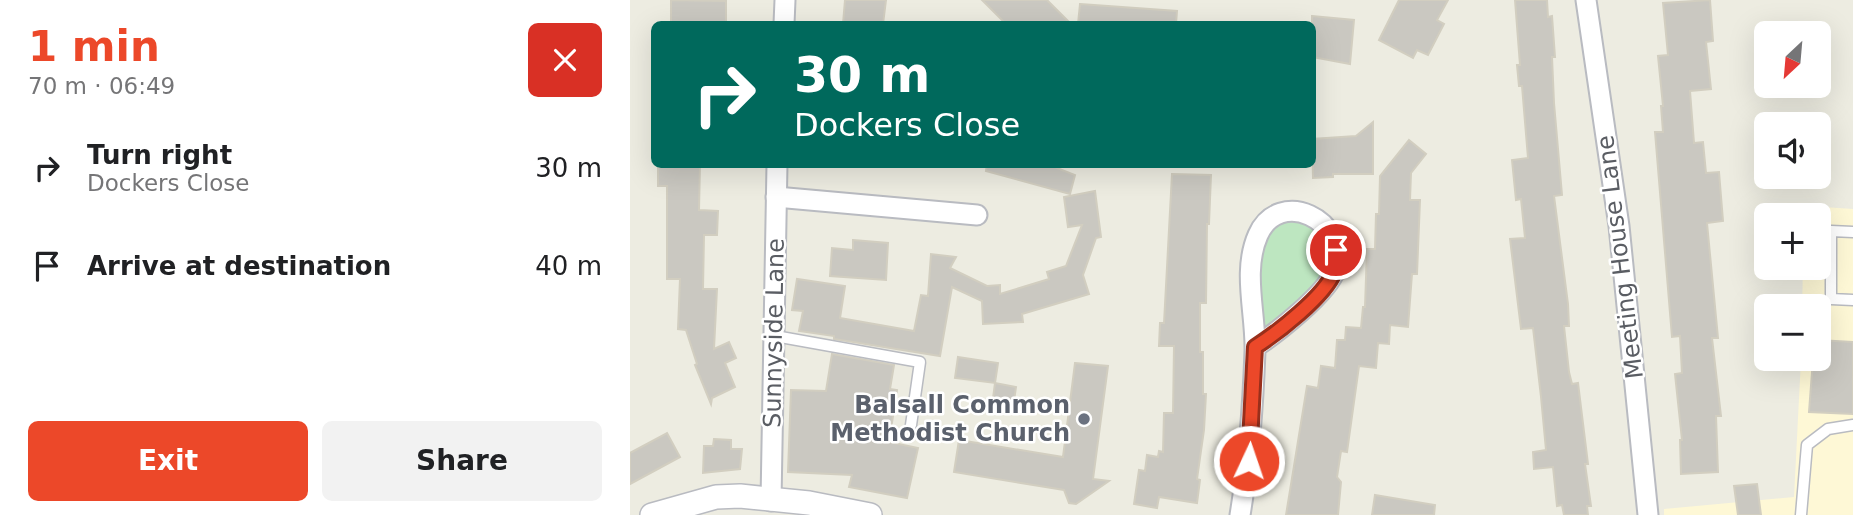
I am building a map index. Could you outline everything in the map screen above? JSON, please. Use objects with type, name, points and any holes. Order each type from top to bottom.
[{"type":"street","points":[[784,21],[785,0]]},
{"type":"street","name":"Meeting House Lane","points":[[1586,0],[1619,226],[1648,515]]},
{"type":"street","name":"Sunnyside Lane","points":[[771,501],[777,168]]},
{"type":"street","points":[[776,197],[977,215]]},
{"type":"street","points":[[1240,515],[1249,461],[1255,347],[1251,295],[1254,244],[1270,219],[1299,211],[1313,215],[1334,239],[1335,271],[1321,291],[1277,333],[1255,347]]},
{"type":"street","points":[[652,515],[716,497],[740,496],[809,503],[870,515]]},
{"type":"lane","points":[[1853,232],[1831,231],[1831,299],[1853,300]]},
{"type":"lane","points":[[775,336],[920,362],[911,425]]},
{"type":"lane","points":[[1801,515],[1807,445],[1828,429],[1853,425]]},
{"type":"shaded area","points":[[1831,208],[1853,209],[1853,515],[1664,515],[1664,509],[1794,497],[1800,371],[1831,371],[1831,294],[1802,294],[1803,280],[1831,280]]},
{"type":"green space","points":[[1290,221],[1309,225],[1316,230],[1327,251],[1326,263],[1314,287],[1304,298],[1274,327],[1266,327],[1261,323],[1259,292],[1261,247],[1269,232]]},
{"type":"building","points":[[671,0],[726,1],[726,21],[671,21]]},
{"type":"building","points":[[845,0],[886,0],[883,21],[843,21]]},
{"type":"building","points":[[982,0],[1047,0],[1068,21],[1003,21]]},
{"type":"building","points":[[1399,0],[1448,0],[1437,20],[1444,24],[1428,55],[1417,50],[1413,58],[1379,40]]},
{"type":"building","points":[[1515,0],[1547,0],[1548,17],[1552,16],[1554,103],[1562,195],[1554,196],[1568,304],[1569,326],[1564,326],[1569,372],[1572,384],[1578,383],[1588,464],[1585,464],[1591,506],[1587,506],[1588,515],[1564,515],[1562,505],[1557,506],[1553,467],[1534,469],[1533,452],[1546,450],[1541,397],[1533,328],[1521,329],[1510,239],[1525,238],[1521,199],[1516,200],[1512,160],[1528,158],[1522,86],[1519,86],[1517,65],[1520,65]]},
{"type":"building","points":[[1710,0],[1713,41],[1706,42],[1711,89],[1690,91],[1694,143],[1703,142],[1706,173],[1719,172],[1723,221],[1707,223],[1718,338],[1712,338],[1721,416],[1716,416],[1718,472],[1681,474],[1682,440],[1675,374],[1682,373],[1680,336],[1672,337],[1655,132],[1663,132],[1658,56],[1668,55],[1663,3]]},
{"type":"building","points":[[1080,4],[1177,11],[1176,21],[1078,21]]},
{"type":"building","points":[[1312,16],[1354,20],[1350,64],[1316,58],[1316,21],[1312,21]]},
{"type":"building","points":[[1373,122],[1373,174],[1333,174],[1333,177],[1313,178],[1313,168],[1316,168],[1316,139],[1356,136]]},
{"type":"building","points":[[1409,140],[1426,154],[1411,173],[1410,200],[1420,200],[1417,274],[1412,274],[1408,327],[1390,325],[1389,344],[1378,343],[1376,368],[1359,366],[1347,452],[1341,451],[1337,477],[1341,482],[1338,515],[1286,515],[1307,386],[1318,388],[1321,366],[1335,368],[1337,340],[1345,340],[1346,327],[1361,328],[1365,307],[1367,249],[1375,249],[1380,176]]},
{"type":"building","points":[[658,168],[700,168],[699,210],[718,211],[717,235],[704,235],[703,289],[717,289],[714,349],[729,342],[736,358],[725,363],[735,387],[712,398],[711,404],[695,365],[697,364],[686,330],[678,329],[680,279],[667,279],[667,186],[658,186]]},
{"type":"building","points":[[986,168],[1057,168],[1075,175],[1070,194],[986,171]]},
{"type":"building","points":[[1172,174],[1211,175],[1206,303],[1200,303],[1200,352],[1203,352],[1203,394],[1206,394],[1197,503],[1159,497],[1157,508],[1134,504],[1139,470],[1145,471],[1147,455],[1158,457],[1159,451],[1163,452],[1164,413],[1173,413],[1174,346],[1159,346],[1160,323],[1164,323]]},
{"type":"building","points":[[1095,191],[1101,237],[1096,238],[1083,275],[1089,294],[1022,314],[1023,322],[983,324],[982,301],[952,287],[940,356],[799,331],[803,311],[792,310],[797,279],[845,286],[840,318],[914,331],[921,295],[928,296],[931,254],[956,257],[950,268],[987,286],[1000,285],[1000,294],[1049,279],[1047,272],[1066,266],[1082,225],[1068,227],[1064,197]]},
{"type":"building","points":[[853,240],[888,243],[886,280],[830,276],[832,248],[853,250]]},
{"type":"building","points":[[1831,341],[1853,342],[1853,414],[1809,412],[1812,371],[1831,371]]},
{"type":"building","points":[[832,354],[894,365],[890,389],[897,390],[889,442],[918,448],[907,498],[849,487],[852,475],[788,472],[791,390],[826,391]]},
{"type":"building","points":[[958,357],[998,363],[995,383],[955,378]]},
{"type":"building","points":[[1075,363],[1108,366],[1093,479],[1109,481],[1076,504],[1069,503],[1064,490],[954,472],[959,440],[1063,457]]},
{"type":"building","points":[[995,383],[1016,387],[1013,408],[992,406]]},
{"type":"building","points":[[667,433],[680,457],[630,484],[630,453]]},
{"type":"building","points":[[714,439],[731,440],[731,449],[742,449],[740,469],[703,473],[704,446],[713,446]]},
{"type":"building","points":[[1757,484],[1761,515],[1738,515],[1734,486]]},
{"type":"building","points":[[1375,495],[1435,505],[1434,515],[1372,515]]},
{"type":"place","name":"Balsall Common Methodist Church","points":[[1084,419]]},
{"type":"route","points":[[1249,461],[1255,347],[1277,333],[1321,291],[1335,271],[1336,250]]}]
